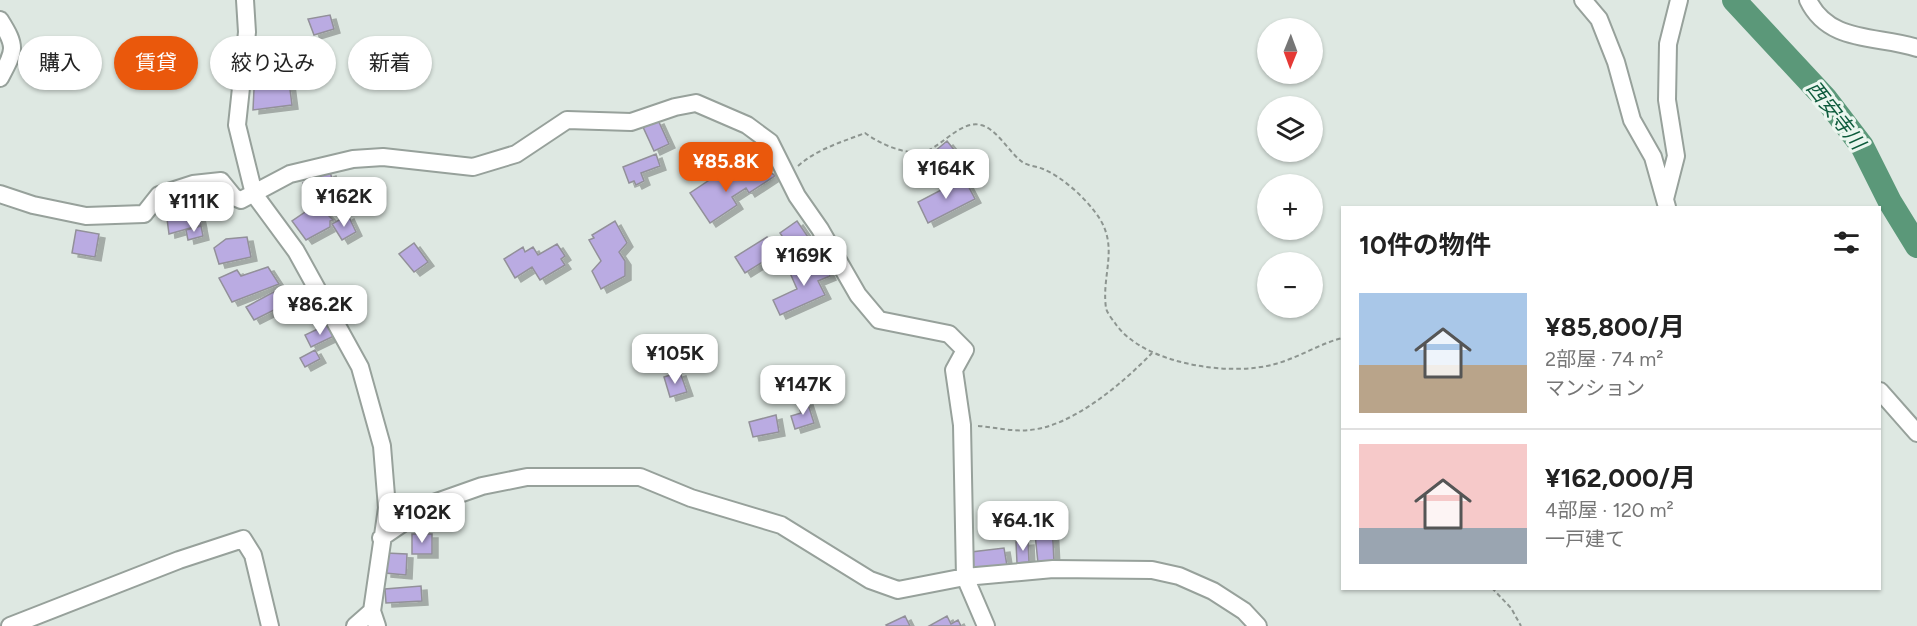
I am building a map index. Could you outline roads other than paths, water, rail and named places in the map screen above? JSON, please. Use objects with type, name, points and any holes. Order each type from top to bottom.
[{"type":"street","points":[[245,0],[247,32],[237,125],[254,194],[296,251],[360,367],[382,446],[387,508],[381,538],[374,618],[355,626]]},
{"type":"street","points":[[1583,0],[1599,19],[1616,62],[1627,106],[1653,157],[1666,205]]},
{"type":"street","points":[[1666,205],[1676,156],[1667,100],[1668,44],[1679,0]]},
{"type":"street","points":[[1808,0],[1824,21],[1838,31],[1917,48]]},
{"type":"street","points":[[0,20],[13,40],[13,54],[0,78]]},
{"type":"street","points":[[0,194],[33,205],[86,216],[144,214],[159,195],[193,184],[221,182],[241,200],[290,174],[353,159],[383,157],[473,167],[516,154],[567,120],[631,122],[675,107],[696,104],[747,125],[770,142],[787,176],[858,295],[879,320],[949,334],[965,350],[954,370],[962,425],[965,577],[986,626]]},
{"type":"street","points":[[1881,392],[1917,433]]},
{"type":"street","points":[[381,538],[431,504],[482,486],[537,476],[640,477],[691,498],[781,525],[870,580],[898,590],[965,577],[1053,569],[1152,570],[1179,576],[1213,591],[1244,611],[1258,626]]},
{"type":"street","points":[[10,626],[179,560],[243,539],[253,555],[258,571],[270,626]]},
{"type":"waterway","name":"西安寺川","points":[[1734,0],[1826,99],[1862,146],[1890,202],[1917,246]]}]
